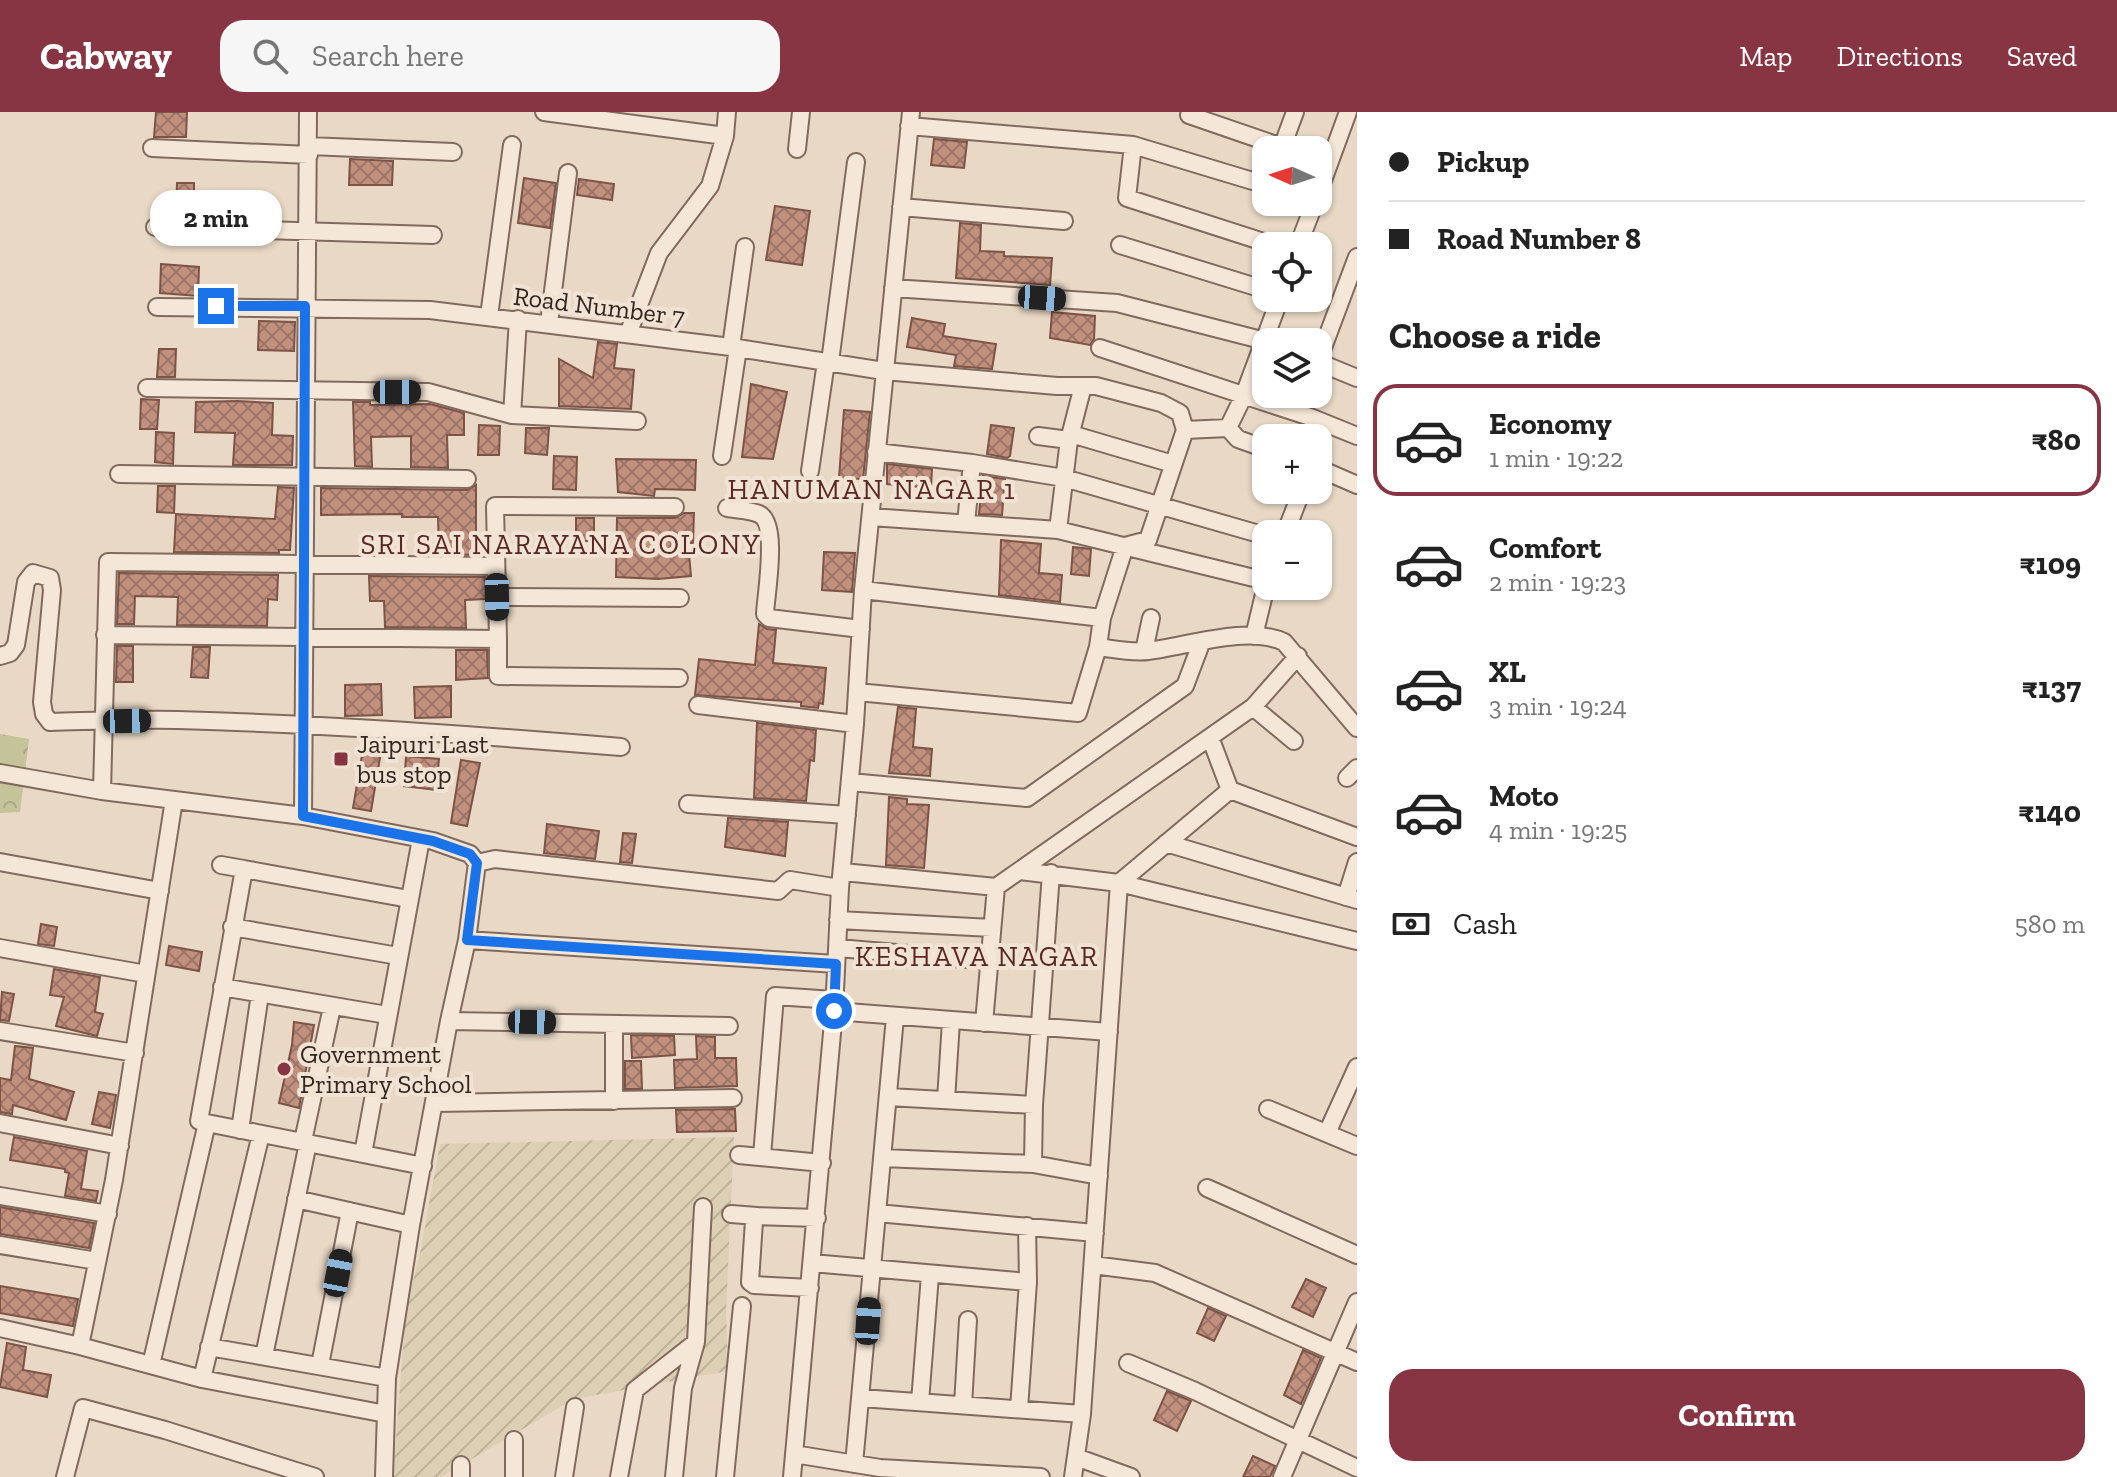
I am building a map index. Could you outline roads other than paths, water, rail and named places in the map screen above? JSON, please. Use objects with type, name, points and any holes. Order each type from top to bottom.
[{"type":"street","points":[[303,816],[308,112]]},
{"type":"street","points":[[544,112],[725,136]]},
{"type":"street","points":[[628,334],[659,253],[710,186],[725,136],[727,112]]},
{"type":"street","points":[[797,149],[801,112]]},
{"type":"street","points":[[1286,136],[1295,112]]},
{"type":"street","points":[[1332,153],[1348,112]]},
{"type":"street","points":[[1189,115],[1252,137]]},
{"type":"street","points":[[792,1477],[822,1163],[863,590],[910,119],[1133,145],[1252,181]]},
{"type":"street","points":[[489,316],[512,145]]},
{"type":"street","points":[[1133,145],[1127,198],[1252,238]]},
{"type":"street","points":[[152,148],[453,152]]},
{"type":"street","points":[[810,471],[856,162]]},
{"type":"street","points":[[549,323],[568,173]]},
{"type":"street","points":[[901,207],[1064,221]]},
{"type":"street","points":[[155,227],[433,235]]},
{"type":"street","points":[[1120,245],[1252,286]]},
{"type":"street","points":[[722,456],[745,247]]},
{"type":"street","points":[[1331,328],[1357,257]]},
{"type":"street","points":[[893,288],[1117,303],[1252,337]]},
{"type":"street","name":"Road Number 7","points":[[157,307],[305,306],[430,310],[735,347],[884,371],[1057,386],[1096,386],[1161,403],[1180,413],[1185,430]]},
{"type":"street","points":[[512,415],[518,319]]},
{"type":"street","points":[[1100,348],[1357,436]]},
{"type":"street","points":[[1332,368],[1357,378]]},
{"type":"street","points":[[1228,428],[1252,376]]},
{"type":"street","points":[[1058,530],[1070,437],[1083,386]]},
{"type":"street","points":[[147,388],[428,392],[512,415],[637,421]]},
{"type":"street","points":[[1125,546],[1148,540],[1185,430],[1228,428]]},
{"type":"street","points":[[1228,428],[1238,439],[1252,444]]},
{"type":"street","points":[[1038,436],[1070,437],[1173,464]]},
{"type":"street","points":[[876,452],[1064,478],[1252,532]]},
{"type":"street","points":[[966,523],[972,463]]},
{"type":"street","points":[[119,474],[467,479]]},
{"type":"street","points":[[1332,474],[1357,485]]},
{"type":"street","points":[[675,507],[495,506],[495,566],[498,676],[679,678]]},
{"type":"street","points":[[727,508],[759,514],[767,521],[771,534],[765,614],[769,618],[861,629]]},
{"type":"street","points":[[871,517],[1058,530],[1252,580]]},
{"type":"street","points":[[857,692],[1078,713],[1098,647],[1102,618],[1125,546]]},
{"type":"street","points":[[102,791],[108,562],[495,566]]},
{"type":"street","points":[[0,656],[10,653],[16,645],[26,582],[33,573],[50,578],[52,590],[42,702],[44,714],[50,722],[174,720],[303,725],[621,747]]},
{"type":"street","points":[[863,590],[1102,618]]},
{"type":"street","points":[[497,597],[680,598]]},
{"type":"street","points":[[1254,636],[1262,600]]},
{"type":"street","points":[[1144,651],[1151,618]]},
{"type":"street","points":[[105,635],[498,639]]},
{"type":"street","points":[[1098,647],[1144,651],[1202,641],[1269,635],[1284,642],[1298,656],[1357,728]]},
{"type":"street","points":[[850,782],[1027,798],[1185,686],[1202,641]]},
{"type":"street","points":[[477,863],[495,859],[778,891],[790,880],[996,887],[1253,707],[1298,656]]},
{"type":"street","points":[[698,705],[855,724]]},
{"type":"street","points":[[1253,707],[1294,741]]},
{"type":"street","points":[[1210,737],[1230,790],[1357,837]]},
{"type":"street","points":[[0,773],[102,791],[303,816],[421,839],[470,854],[477,863],[467,940],[411,1225],[387,1378],[384,1477]]},
{"type":"street","points":[[1073,1477],[1082,1414],[1119,883],[1230,790]]},
{"type":"street","points":[[80,1346],[120,1146],[174,800]]},
{"type":"street","points":[[688,804],[847,815]]},
{"type":"street","points":[[363,1154],[421,839]]},
{"type":"street","points":[[1166,843],[1351,899],[1357,862]]},
{"type":"street","points":[[0,862],[160,891]]},
{"type":"street","points":[[221,865],[409,899]]},
{"type":"street","points":[[244,869],[199,1121],[423,1166]]},
{"type":"street","points":[[1020,871],[1119,883],[1357,941]]},
{"type":"street","points":[[1033,1164],[1034,1105],[1051,873]]},
{"type":"street","points":[[984,1023],[996,887]]},
{"type":"street","points":[[838,920],[992,928]]},
{"type":"street","points":[[232,927],[398,956]]},
{"type":"street","points":[[467,940],[989,961]]},
{"type":"street","points":[[0,948],[146,974]]},
{"type":"street","points":[[222,987],[387,1015]]},
{"type":"street","points":[[240,1130],[260,994]]},
{"type":"street","points":[[762,1156],[775,996],[895,1017],[1109,1032]]},
{"type":"street","points":[[264,1356],[332,1007]]},
{"type":"street","points":[[854,1464],[895,1017]]},
{"type":"street","points":[[449,1021],[729,1026]]},
{"type":"street","points":[[946,1100],[951,1021]]},
{"type":"street","points":[[614,1024],[614,1101]]},
{"type":"street","points":[[0,1031],[135,1053]]},
{"type":"street","points":[[1327,1133],[1357,1067]]},
{"type":"street","points":[[888,1097],[1034,1105]]},
{"type":"street","points":[[436,1103],[733,1098]]},
{"type":"street","points":[[1268,1109],[1357,1146]]},
{"type":"street","points":[[0,1123],[120,1146]]},
{"type":"street","points":[[151,1365],[207,1123]]},
{"type":"street","points":[[202,1379],[261,1134]]},
{"type":"street","points":[[739,1155],[822,1163]]},
{"type":"street","points":[[882,1158],[1033,1164],[1099,1176]]},
{"type":"street","points":[[1207,1188],[1357,1255]]},
{"type":"street","points":[[0,1196],[108,1214]]},
{"type":"street","points":[[296,1199],[411,1225]]},
{"type":"street","points":[[674,1477],[683,1388],[696,1342],[703,1207]]},
{"type":"street","points":[[320,1365],[350,1211]]},
{"type":"street","points":[[877,1213],[1095,1233]]},
{"type":"street","points":[[731,1214],[817,1218]]},
{"type":"street","points":[[757,1216],[754,1221],[750,1282],[754,1285],[810,1288]]},
{"type":"street","points":[[1019,1409],[1028,1282],[1027,1226]]},
{"type":"street","points":[[0,1245],[97,1261]]},
{"type":"street","points":[[812,1263],[1028,1282]]},
{"type":"street","points":[[1093,1265],[1155,1273],[1357,1362]]},
{"type":"street","points":[[920,1402],[930,1275]]},
{"type":"street","points":[[1282,1477],[1357,1302]]},
{"type":"street","points":[[725,1477],[742,1306]]},
{"type":"street","points":[[963,1405],[968,1320]]},
{"type":"street","points":[[0,1328],[202,1379],[386,1414]]},
{"type":"street","points":[[619,1477],[635,1390],[696,1342]]},
{"type":"street","points":[[209,1347],[387,1378]]},
{"type":"street","points":[[1128,1363],[1195,1391],[1357,1468]]},
{"type":"street","points":[[861,1398],[1082,1414]]},
{"type":"street","points":[[564,1477],[575,1407]]},
{"type":"street","points":[[65,1477],[83,1408],[315,1477]]},
{"type":"street","points":[[514,1440],[514,1477]]},
{"type":"street","points":[[794,1454],[854,1464],[879,1473],[1041,1477]]},
{"type":"street","points":[[1076,1457],[1131,1477]]},
{"type":"place","name":"Jaipuri Last bus stop","points":[[341,759]]},
{"type":"place","name":"Government Primary School","points":[[284,1069]]},
{"type":"district","name":"HANUMAN NAGAR 1","points":[[872,489]]},
{"type":"district","name":"SRI SAI NARAYANA COLONY","points":[[561,544]]},
{"type":"district","name":"KESHAVA NAGAR","points":[[977,956]]}]
